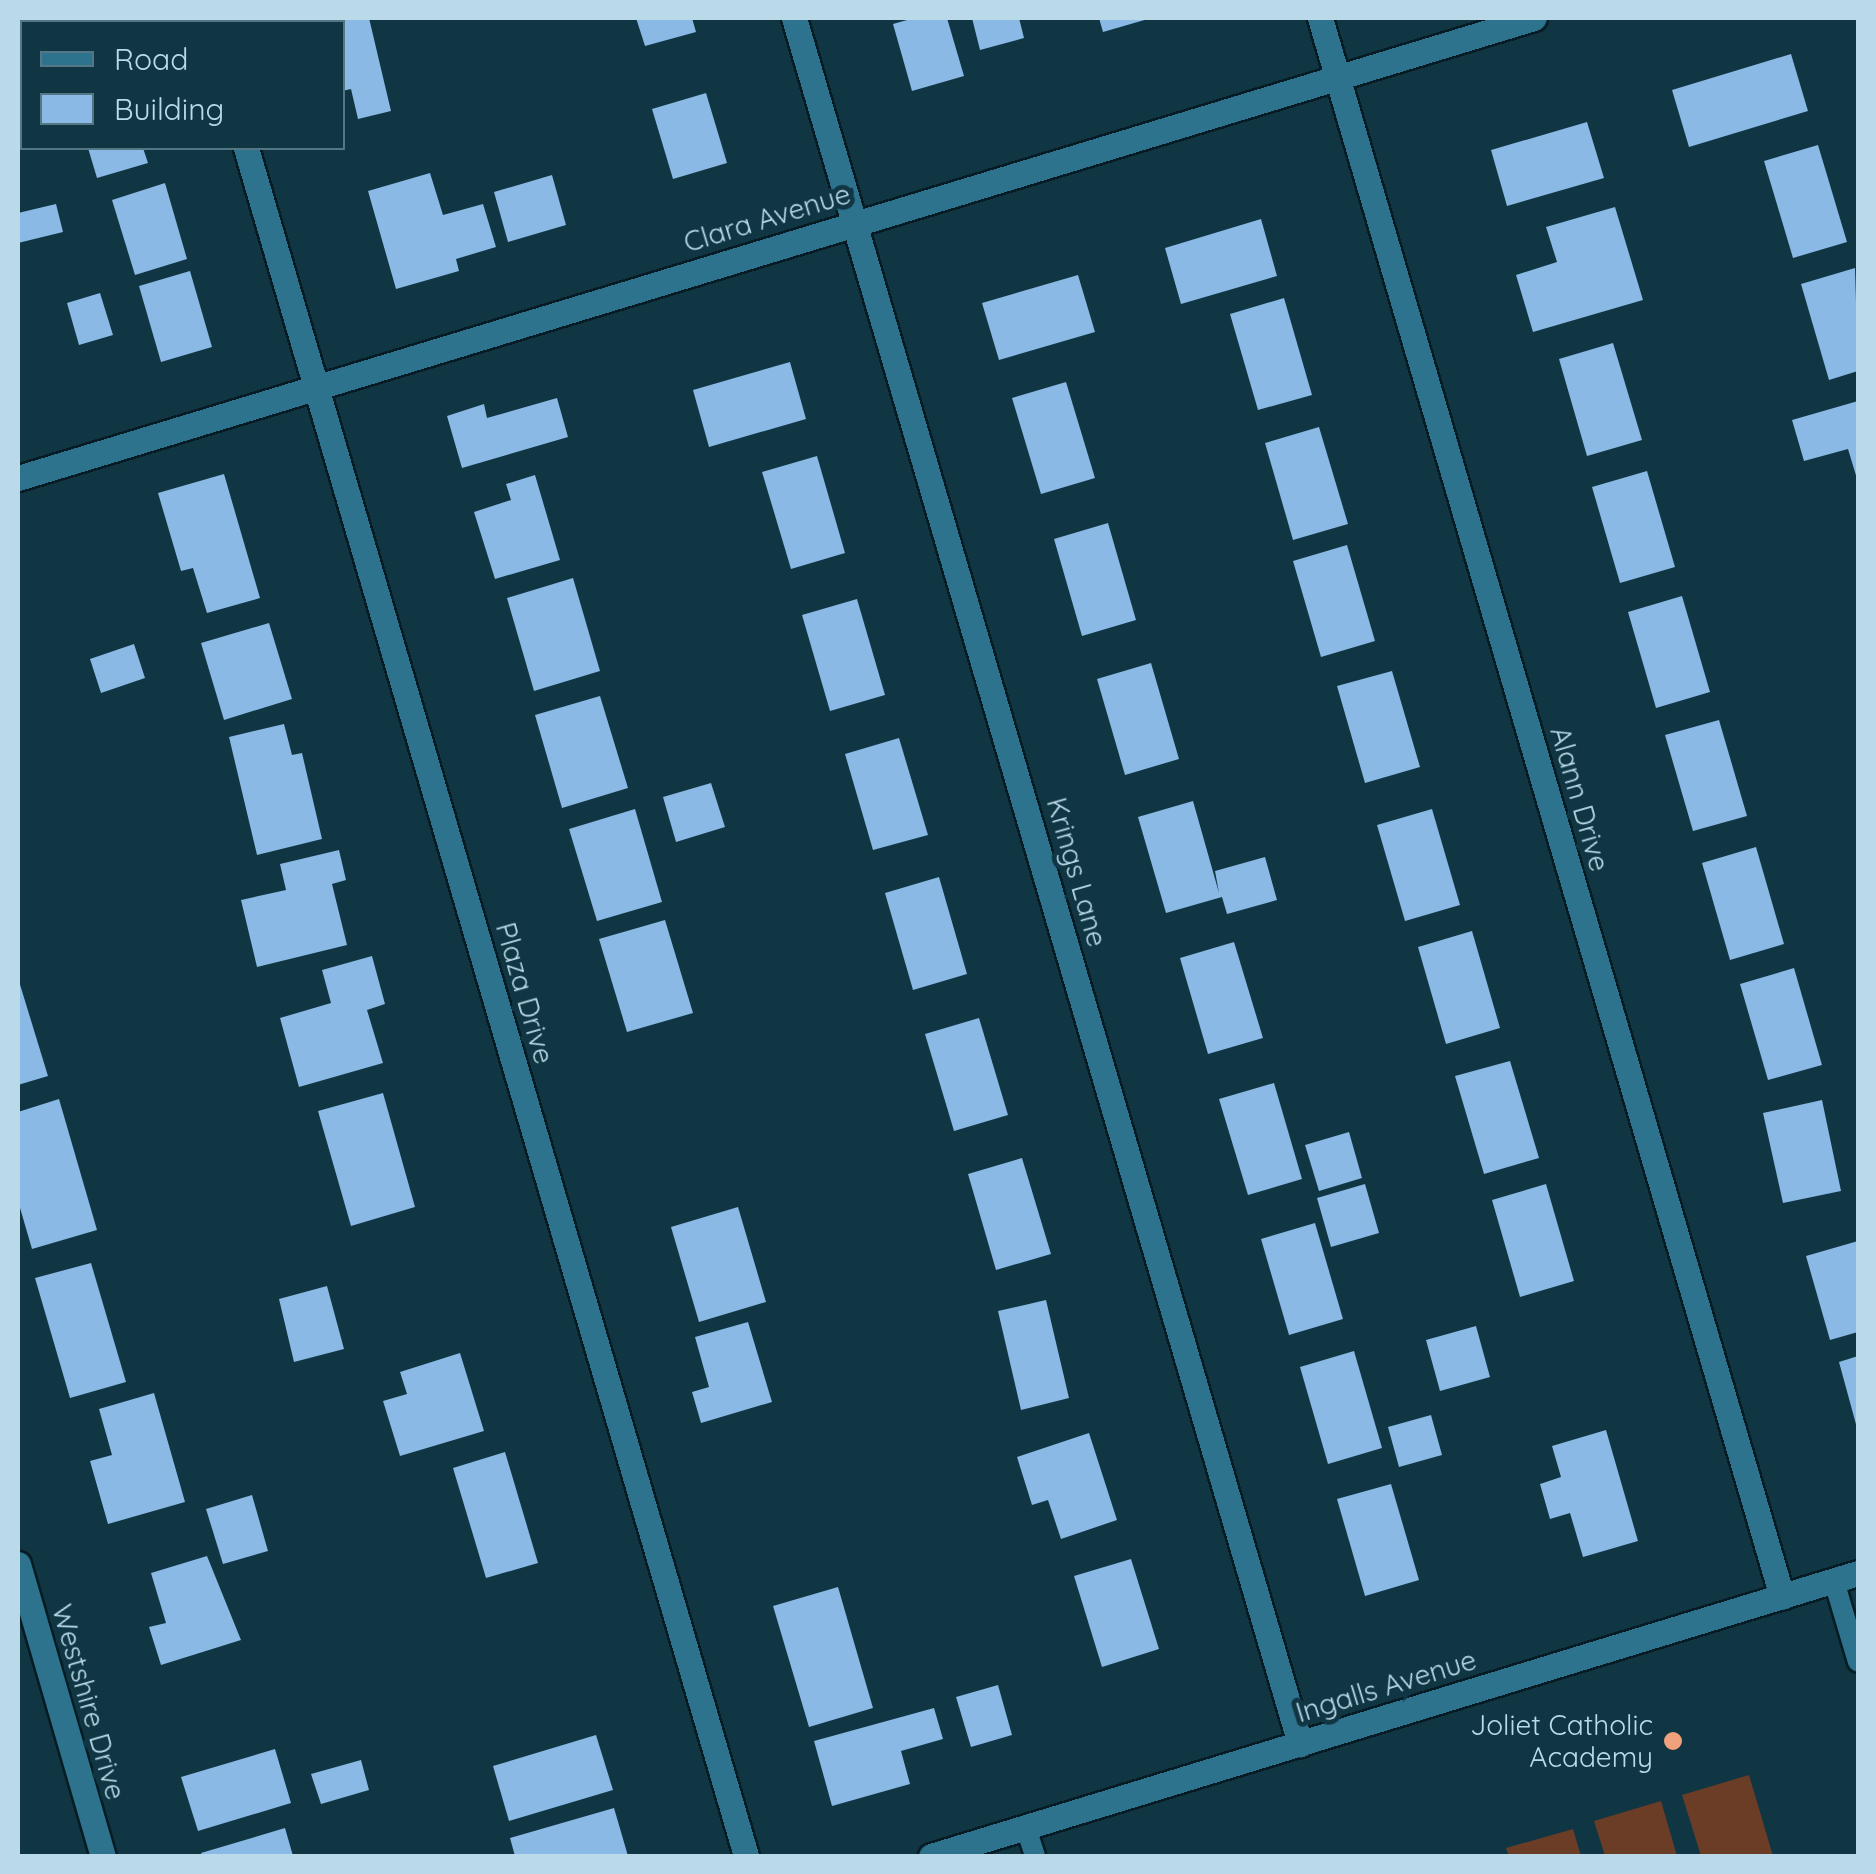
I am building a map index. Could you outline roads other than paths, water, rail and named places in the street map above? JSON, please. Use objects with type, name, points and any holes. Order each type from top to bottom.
[{"type":"street","name":"Krings Lane","points":[[794,18],[1300,1744]]},
{"type":"street","name":"Alann Drive","points":[[1320,18],[1782,1597]]},
{"type":"street","name":"Clara Avenue","points":[[18,478],[1534,18]]},
{"type":"street","name":"Plaza Drive","points":[[247,150],[746,1856]]},
{"type":"street","name":"Westshire Drive","points":[[18,1564],[103,1856]]},
{"type":"street","name":"Ingalls Avenue","points":[[932,1856],[1846,1577]]},
{"type":"lane","points":[[1846,1577],[1858,1662]]},
{"type":"lane","points":[[1026,1828],[1034,1856]]},
{"type":"place","name":"Joliet Catholic Academy","points":[[1673,1741]]}]
